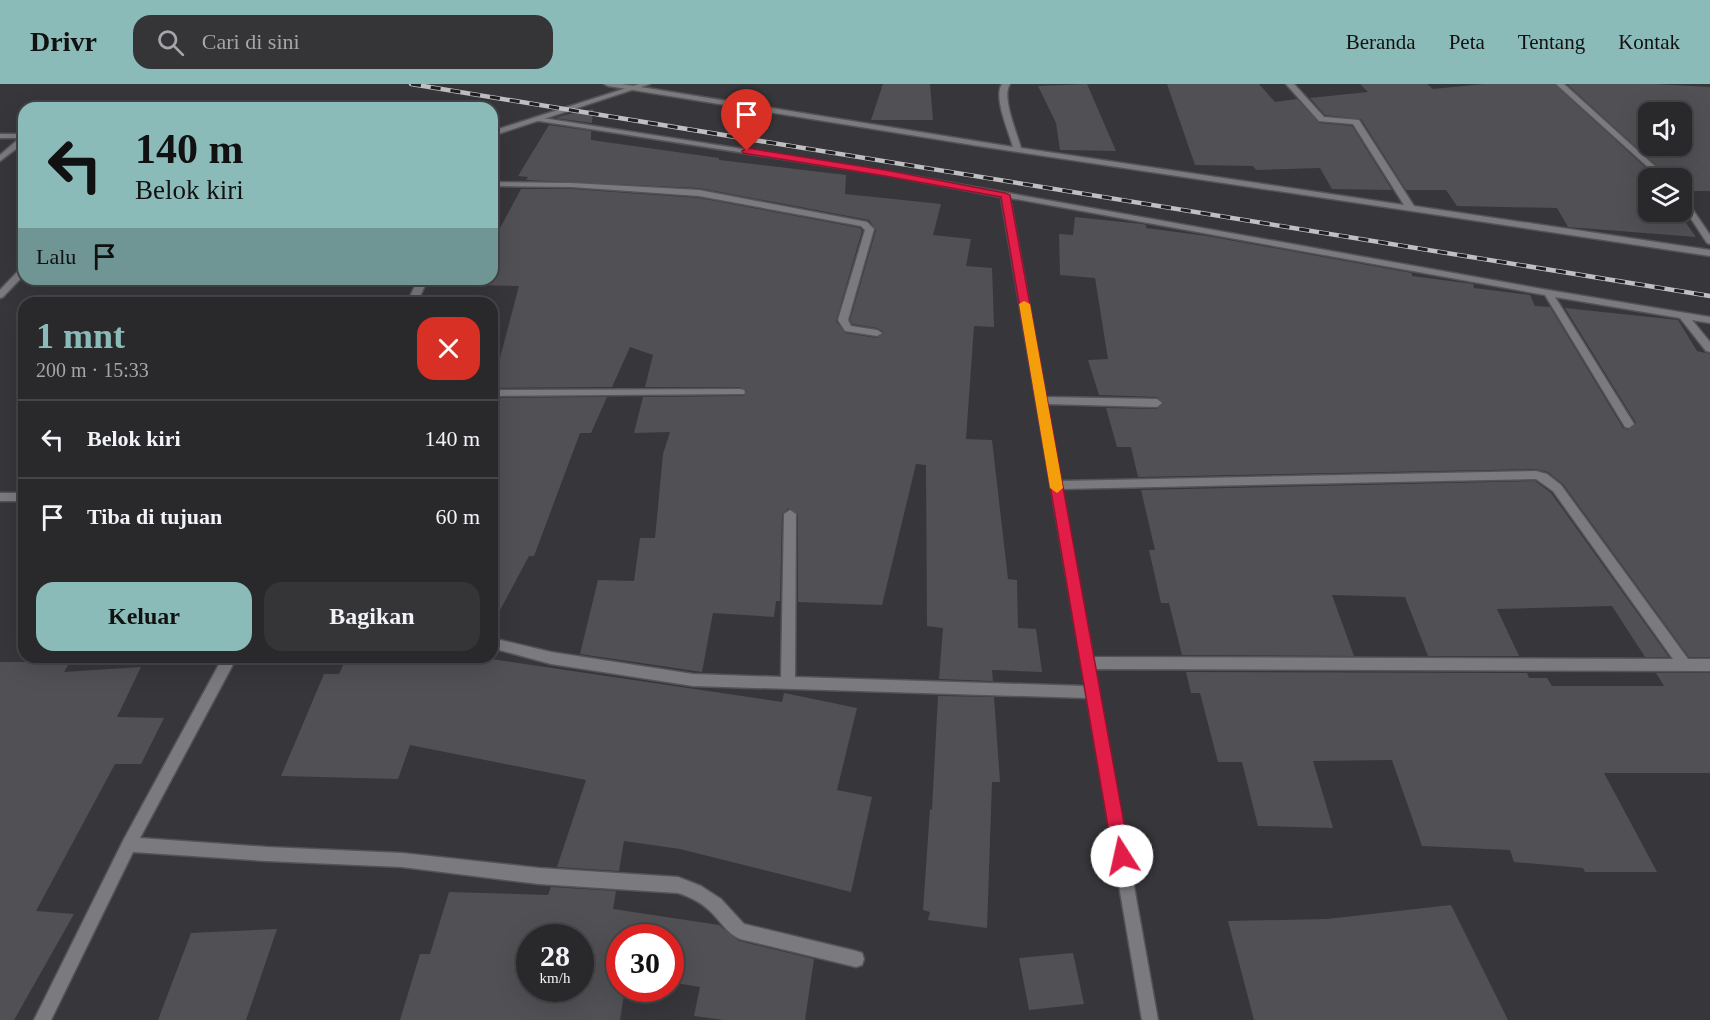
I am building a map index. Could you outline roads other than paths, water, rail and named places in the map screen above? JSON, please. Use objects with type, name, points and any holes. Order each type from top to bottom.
[{"type":"street","points":[[608,84],[1018,150],[1710,253]]},
{"type":"street","points":[[498,133],[646,84]]},
{"type":"street","points":[[1006,84],[1003,88],[1004,105],[1018,150]]},
{"type":"street","points":[[1290,84],[1322,118],[1356,122],[1410,207]]},
{"type":"street","points":[[1560,84],[1653,168]]},
{"type":"street","points":[[539,119],[885,173],[1548,293],[1710,320]]},
{"type":"street","points":[[0,136],[18,137]]},
{"type":"street","points":[[0,159],[18,142]]},
{"type":"street","points":[[498,184],[583,185],[699,193],[864,224],[870,229],[843,320],[848,329],[877,333]]},
{"type":"street","points":[[1005,195],[1150,1020]]},
{"type":"street","points":[[1692,215],[1710,241]]},
{"type":"street","points":[[0,296],[18,276]]},
{"type":"street","points":[[1548,293],[1629,424]]},
{"type":"street","points":[[1683,315],[1710,349]]},
{"type":"street","points":[[498,393],[740,392]]},
{"type":"street","points":[[1041,400],[1157,403]]},
{"type":"street","points":[[1056,485],[1536,475],[1550,481],[1557,488],[1684,664]]},
{"type":"street","points":[[0,497],[18,497]]},
{"type":"street","points":[[788,683],[790,514]]},
{"type":"street","points":[[498,645],[551,658],[693,680],[1093,692]]},
{"type":"street","points":[[42,1020],[129,844],[227,663]]},
{"type":"street","points":[[1088,663],[1710,665]]},
{"type":"street","points":[[129,844],[267,854],[412,860],[539,876],[678,885],[696,891],[714,904],[740,931],[856,959]]},
{"type":"railway","points":[[411,84],[1710,296]]}]
